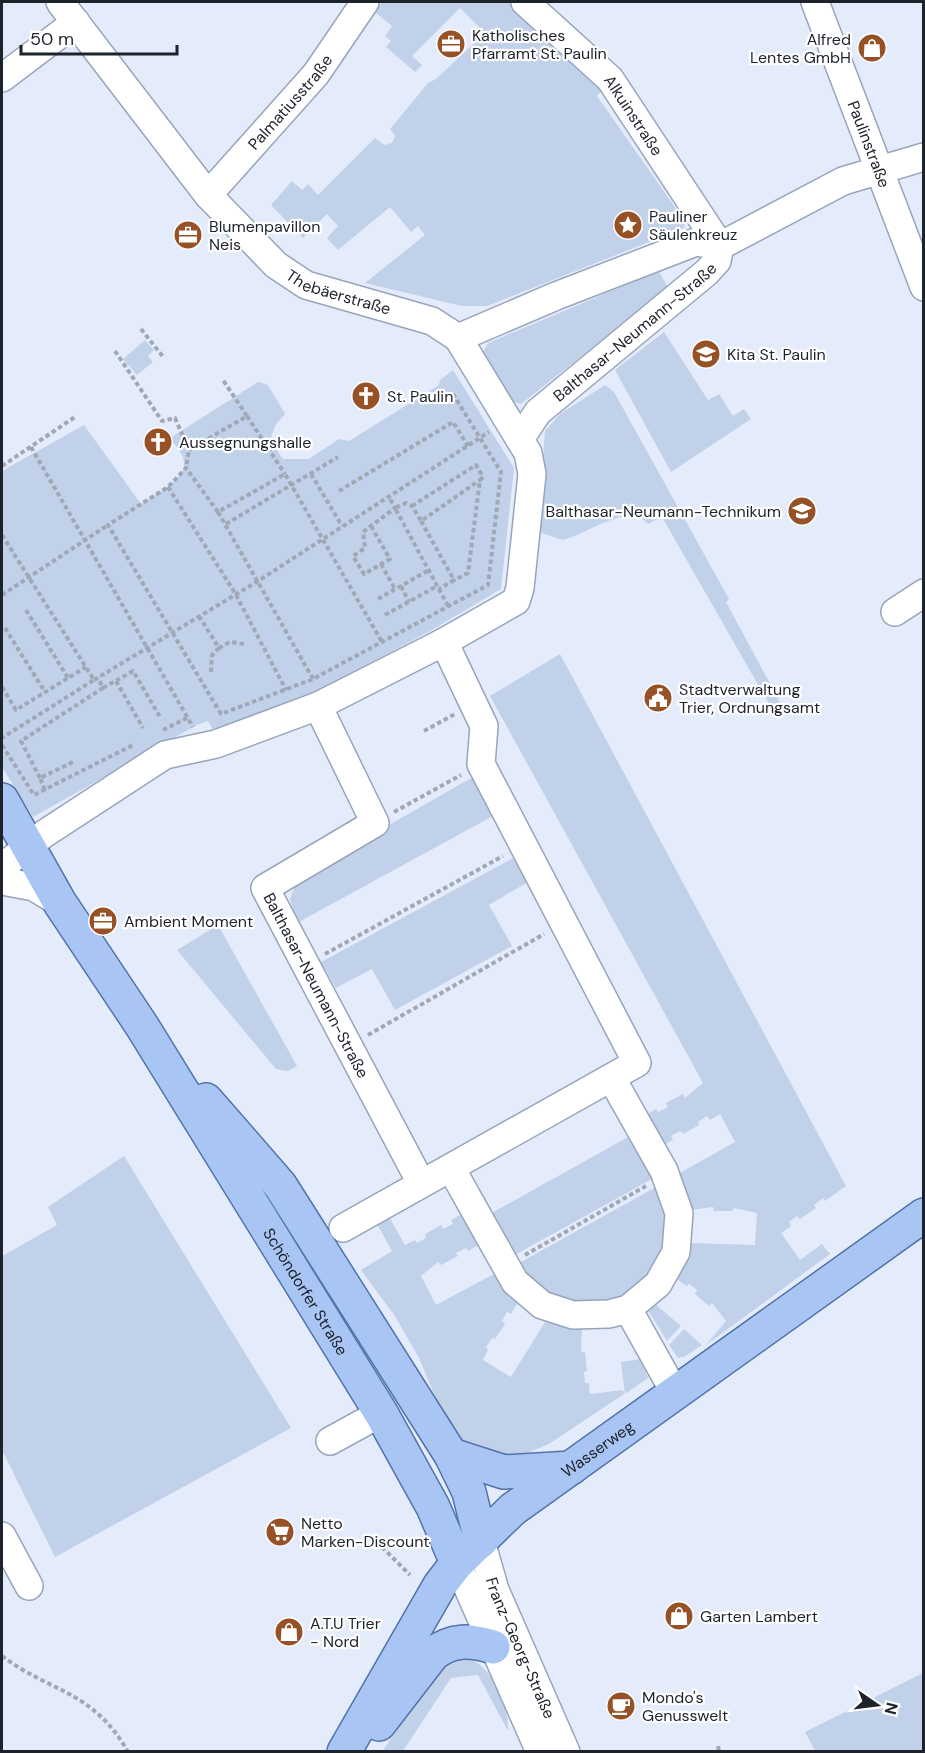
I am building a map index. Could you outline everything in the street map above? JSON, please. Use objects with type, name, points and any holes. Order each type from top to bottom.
[{"type":"main road","name":"Schöndorfer Straße","points":[[2,800],[14,858],[60,903],[142,1026],[381,1413],[433,1508],[457,1563]]},
{"type":"main road","name":"Schöndorfer Straße","points":[[142,1026],[280,1185],[451,1455],[469,1492],[481,1541]]},
{"type":"main road","points":[[250,1200],[254,1187],[264,1181],[280,1185]]},
{"type":"main road","name":"Wasserweg","points":[[344,1752],[435,1593],[457,1563],[513,1509],[924,1215]]},
{"type":"main road","points":[[451,1455],[504,1472],[573,1468]]},
{"type":"main road","points":[[358,1752],[433,1654],[457,1642],[493,1647]]},
{"type":"street","name":"Palmatiusstraße","points":[[208,195],[316,74],[365,2]]},
{"type":"street","name":"Alkuinstraße","points":[[525,2],[610,80],[720,246]]},
{"type":"street","name":"Paulinstraße","points":[[815,2],[924,287]]},
{"type":"street","name":"Thebäerstraße","points":[[68,12],[208,195],[276,265],[306,285],[332,295],[432,321],[458,338]]},
{"type":"street","points":[[2,78],[68,12]]},
{"type":"street","name":"Balthasar-Neumann-Straße","points":[[520,439],[538,412],[707,272],[717,261],[720,246],[843,181],[924,157]]},
{"type":"street","points":[[14,858],[44,834],[165,755],[216,744],[318,706],[444,642],[516,600],[520,588],[532,474],[528,453],[458,338],[556,296],[696,242],[720,246]]},
{"type":"street","points":[[895,612],[924,593]]},
{"type":"street","points":[[343,1228],[637,1063],[481,764],[484,726],[444,642]]},
{"type":"street","points":[[318,706],[375,823]]},
{"type":"street","name":"Balthasar-Neumann-Straße","points":[[375,823],[265,888],[422,1183]]},
{"type":"street","points":[[2,881],[34,887],[60,903]]},
{"type":"street","points":[[451,1168],[514,1282],[542,1305],[573,1315],[609,1314],[628,1309],[658,1284],[676,1252],[679,1214],[665,1176],[612,1079]]},
{"type":"street","points":[[628,1309],[675,1393]]},
{"type":"street","points":[[330,1441],[381,1413]]},
{"type":"street","points":[[2,1536],[29,1586]]},
{"type":"street","name":"Franz-Georg-Straße","points":[[481,1541],[495,1590],[566,1752]]},
{"type":"street","name":"Franz-Georg-Straße","points":[[457,1563],[540,1752]]},
{"type":"path","points":[[141,329],[164,358]]},
{"type":"path","points":[[2,595],[168,487],[186,468],[189,450],[175,418],[162,420],[115,351]]},
{"type":"path","points":[[223,380],[285,474],[382,642]]},
{"type":"path","points":[[108,525],[221,714],[286,690],[313,679],[488,585],[501,472],[453,394]]},
{"type":"path","points":[[189,450],[247,416]]},
{"type":"path","points":[[2,466],[75,417]]},
{"type":"path","points":[[2,738],[258,581],[388,495],[480,439],[506,417]]},
{"type":"path","points":[[339,491],[453,422],[468,446]]},
{"type":"path","points":[[31,447],[189,717],[199,746]]},
{"type":"path","points":[[226,524],[338,457]]},
{"type":"path","points":[[385,615],[468,573],[480,480],[483,477],[476,465],[412,506]]},
{"type":"path","points":[[186,468],[226,524],[313,679]]},
{"type":"path","points":[[218,512],[285,474]]},
{"type":"path","points":[[311,474],[342,526]]},
{"type":"path","points":[[421,520],[480,480]]},
{"type":"path","points":[[168,487],[235,593],[286,690]]},
{"type":"path","points":[[388,495],[448,606]]},
{"type":"path","points":[[371,526],[390,559],[364,573],[353,556],[365,548],[363,532],[371,526],[395,508],[406,503],[412,506],[421,520],[454,580]]},
{"type":"path","points":[[2,535],[86,667],[103,688]]},
{"type":"path","points":[[381,564],[395,589]]},
{"type":"path","points":[[378,599],[429,570]]},
{"type":"path","points":[[401,586],[409,602]]},
{"type":"path","points":[[26,610],[68,678]]},
{"type":"path","points":[[199,616],[219,648]]},
{"type":"path","points":[[5,628],[45,692]]},
{"type":"path","points":[[211,672],[212,655],[219,648],[230,642],[244,645]]},
{"type":"path","points":[[2,687],[16,710],[86,667]]},
{"type":"path","points":[[45,790],[21,741],[28,734],[133,671],[160,717]]},
{"type":"path","points":[[116,681],[143,728]]},
{"type":"path","points":[[424,731],[474,703]]},
{"type":"path","points":[[158,733],[189,717]]},
{"type":"path","points":[[2,746],[34,795],[137,743]]},
{"type":"path","points":[[40,778],[75,761]]},
{"type":"path","points":[[375,823],[481,764]]},
{"type":"path","points":[[305,965],[522,846]]},
{"type":"path","points":[[349,1046],[564,924]]},
{"type":"path","points":[[505,1266],[665,1176]]},
{"type":"path","points":[[382,1546],[410,1575]]},
{"type":"path","points":[[2,1656],[20,1669],[89,1704],[117,1733],[128,1752]]},
{"type":"shaded area","points":[[382,2],[510,2],[545,29],[606,86],[597,96],[684,220],[685,225],[682,229],[487,306],[462,306],[365,283],[425,235],[418,226],[411,232],[390,207],[338,250],[327,238],[338,226],[327,214],[303,238],[271,205],[292,181],[302,190],[308,184],[318,195],[375,138],[384,145],[392,143],[395,136],[390,129],[428,83],[436,79],[485,33],[460,8],[412,56],[422,65],[415,72],[386,47],[391,41],[385,36],[392,26],[375,12]]},
{"type":"shaded area","points":[[659,271],[668,288],[521,404],[511,401],[485,358],[483,352],[488,343]]},
{"type":"shaded area","points":[[664,332],[708,400],[719,394],[733,416],[744,409],[751,419],[671,472],[615,370]]},
{"type":"shaded area","points":[[145,340],[154,350],[148,356],[153,362],[137,375],[123,359]]},
{"type":"shaded area","name":"St. Paulin","points":[[453,370],[514,468],[501,589],[432,630],[313,693],[213,730],[208,721],[197,725],[33,817],[2,767],[2,471],[84,425],[141,504],[175,481],[183,469],[182,456],[170,438],[258,382],[268,385],[285,414],[276,424],[270,440],[283,459],[309,459],[339,439],[349,441],[439,385],[440,380]]},
{"type":"shaded area","points":[[605,385],[614,392],[729,599],[726,602],[781,704],[772,709],[662,517],[648,524],[638,515],[618,518],[563,540],[538,532],[545,431],[560,414]]},
{"type":"shaded area","points":[[560,654],[846,1186],[825,1201],[823,1198],[814,1205],[816,1208],[800,1219],[797,1216],[789,1222],[791,1226],[781,1233],[800,1260],[822,1244],[830,1254],[706,1345],[726,1321],[712,1303],[709,1306],[695,1294],[697,1290],[689,1284],[686,1286],[676,1278],[689,1243],[755,1245],[757,1213],[733,1208],[733,1211],[714,1211],[713,1207],[690,1210],[678,1174],[735,1142],[720,1114],[710,1120],[707,1116],[698,1122],[699,1125],[683,1134],[680,1131],[671,1136],[673,1140],[662,1146],[646,1115],[656,1109],[658,1112],[668,1107],[666,1103],[683,1094],[685,1098],[703,1083],[490,696]]},
{"type":"shaded area","points":[[473,777],[493,816],[297,923],[290,899],[298,877]]},
{"type":"shaded area","points":[[515,857],[528,882],[489,905],[512,946],[395,1010],[372,969],[336,988],[321,962]]},
{"type":"shaded area","points":[[218,925],[297,1066],[288,1071],[276,1069],[177,950]]},
{"type":"shaded area","points":[[628,1137],[652,1179],[513,1256],[490,1214]]},
{"type":"shaded area","points":[[124,1156],[291,1428],[55,1557],[2,1450],[2,1256],[57,1225],[48,1207]]},
{"type":"shaded area","points":[[656,1187],[667,1220],[667,1240],[656,1265],[641,1284],[622,1296],[601,1303],[579,1304],[557,1297],[537,1284],[519,1263]]},
{"type":"shaded area","points":[[462,1214],[479,1245],[468,1251],[466,1248],[456,1253],[458,1256],[441,1265],[438,1262],[421,1276],[436,1305],[494,1274],[517,1304],[511,1314],[507,1312],[502,1321],[505,1324],[495,1339],[492,1338],[486,1347],[488,1350],[483,1360],[511,1377],[545,1322],[582,1329],[581,1352],[585,1352],[587,1371],[584,1372],[585,1383],[589,1383],[590,1394],[623,1390],[624,1394],[549,1444],[525,1454],[508,1456],[467,1444],[455,1434],[439,1406],[419,1358],[395,1316],[361,1270],[392,1251],[377,1224],[389,1217],[405,1245],[415,1240],[417,1243],[426,1238],[425,1234],[441,1225],[443,1229],[453,1224],[451,1220]]},
{"type":"shaded area","points":[[655,1304],[681,1326],[667,1341],[648,1310]]},
{"type":"shaded area","points":[[684,1329],[702,1345],[684,1357],[678,1358],[669,1345]]},
{"type":"shaded area","points":[[641,1359],[648,1378],[625,1394],[621,1362]]},
{"type":"shaded area","points":[[461,1658],[471,1660],[489,1674],[506,1709],[508,1731],[478,1675],[451,1678],[403,1751],[382,1752],[430,1681],[445,1663]]},
{"type":"shaded area","points":[[923,1673],[923,1751],[815,1751],[805,1732]]},
{"type":"place","name":"Katholisches Pfarramt St. Paulin","points":[[451,44]]},
{"type":"place","name":"Alfred Lentes GmbH","points":[[872,48]]},
{"type":"place","name":"Pauliner Säulenkreuz","points":[[628,225]]},
{"type":"place","name":"Blumenpavillon Neis","points":[[188,235]]},
{"type":"place","name":"Kita St. Paulin","points":[[706,354]]},
{"type":"place","name":"St. Paulin","points":[[366,396]]},
{"type":"place","name":"Aussegnungshalle","points":[[158,442]]},
{"type":"place","name":"Balthasar-Neumann-Technikum","points":[[802,511]]},
{"type":"place","name":"Stadtverwaltung Trier, Ordnungsamt","points":[[658,698]]},
{"type":"place","name":"Ambient Moment","points":[[103,921]]},
{"type":"place","name":"Netto Marken-Discount","points":[[280,1532]]},
{"type":"place","name":"Garten Lambert","points":[[679,1616]]},
{"type":"place","name":"A.T.U Trier - Nord","points":[[289,1632]]},
{"type":"place","name":"Mondo's Genusswelt","points":[[621,1706]]}]
